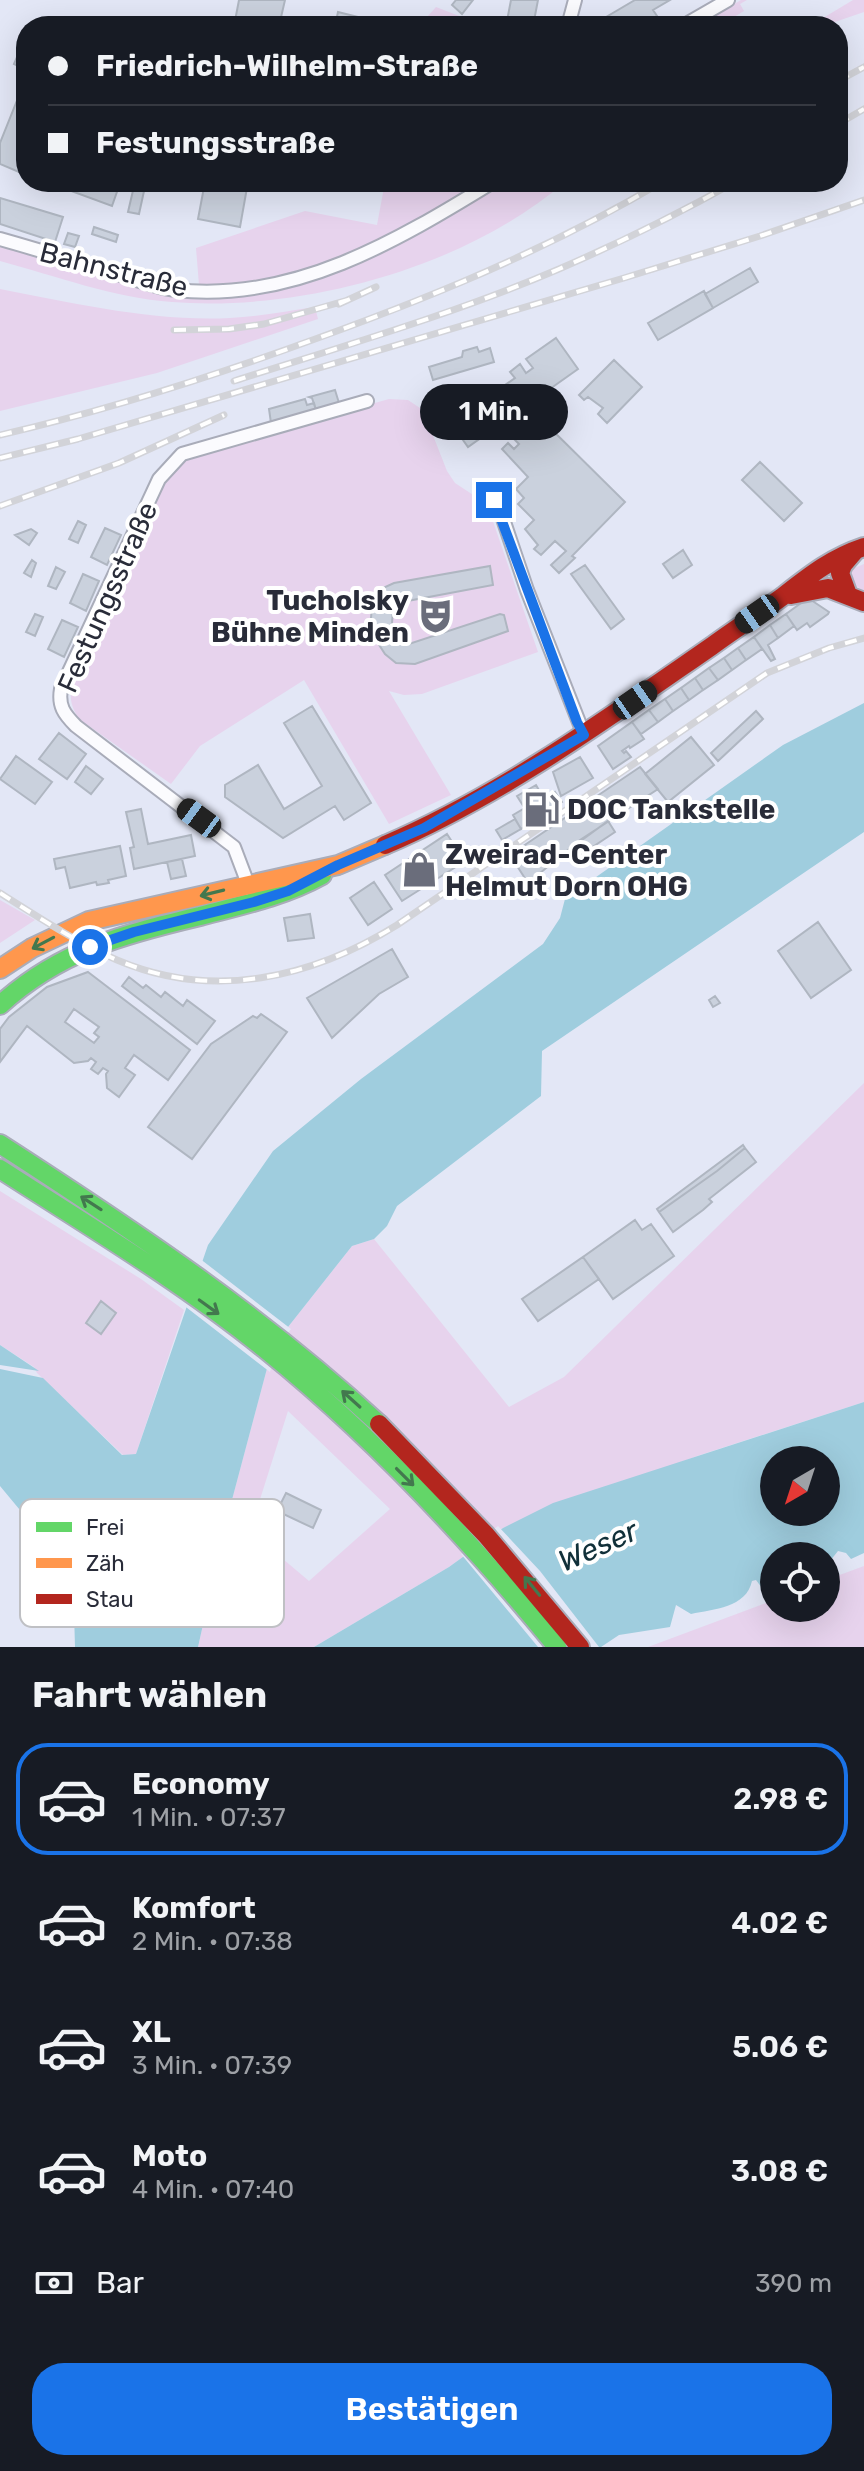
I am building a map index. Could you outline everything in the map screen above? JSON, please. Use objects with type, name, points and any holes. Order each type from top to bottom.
[{"type":"main road","points":[[847,592],[840,573],[843,565],[860,549]]},
{"type":"main road","points":[[0,1005],[34,976],[69,955],[338,865],[424,828],[584,735],[780,598],[819,567],[840,555],[860,549]]},
{"type":"main road","points":[[780,598],[821,586],[847,592],[864,602]]},
{"type":"main road","points":[[0,969],[63,932],[89,921],[129,911],[251,893]]},
{"type":"main road","points":[[129,911],[134,932]]},
{"type":"main road","points":[[0,1144],[157,1246],[235,1302],[312,1364],[382,1426],[524,1576],[580,1647]]},
{"type":"main road","points":[[0,1169],[146,1262],[220,1314],[352,1424],[468,1541],[557,1647]]},
{"type":"street","points":[[700,16],[728,0]]},
{"type":"street","name":"Bahnstraße","points":[[0,239],[173,290],[259,288],[329,270],[405,235],[476,192]]},
{"type":"street","name":"Festungsstraße","points":[[251,893],[234,847],[76,726],[62,712],[59,700],[61,689],[159,479],[182,454],[367,401]]},
{"type":"street","points":[[488,496],[500,510],[584,735]]},
{"type":"shaded area","points":[[741,0],[747,0],[740,4],[744,11],[736,16],[714,16]]},
{"type":"shaded area","points":[[853,0],[864,0],[864,12],[848,17],[826,16]]},
{"type":"shaded area","points":[[436,7],[459,16],[428,16]]},
{"type":"shaded area","points":[[383,192],[462,192],[406,228],[377,240],[378,252],[419,234],[490,192],[552,192],[525,212],[480,238],[431,260],[380,278],[274,300],[222,303],[150,300],[0,261],[0,244],[160,293],[200,297],[196,248],[305,211],[377,225]]},
{"type":"shaded area","points":[[0,289],[114,310],[173,317],[241,317],[315,307],[318,319],[157,373],[0,411]]},
{"type":"shaded area","points":[[389,399],[408,400],[423,410],[447,471],[455,483],[487,504],[538,652],[422,694],[404,695],[389,691],[451,795],[389,824],[304,680],[200,746],[171,784],[79,719],[71,701],[73,681],[164,483],[179,464],[194,454]]},
{"type":"shaded area","points":[[864,564],[864,591],[854,582],[852,569]]},
{"type":"shaded area","points":[[0,900],[35,920],[0,943]]},
{"type":"shaded area","points":[[864,1083],[864,1402],[700,1455],[503,1528],[449,1567],[314,1647],[198,1647],[202,1627],[284,1627],[284,1560],[309,1581],[390,1509],[288,1411],[260,1499],[232,1499],[273,1346],[352,1246],[374,1239],[509,1407],[564,1377]]},
{"type":"shaded area","points":[[0,1191],[141,1279],[184,1310],[136,1454],[123,1455],[34,1367],[0,1345]]},
{"type":"shaded area","points":[[864,1566],[864,1647],[648,1647],[760,1605],[760,1622],[840,1622],[840,1575]]},
{"type":"water","points":[[864,703],[864,832],[542,1051],[541,1096],[397,1206],[387,1226],[374,1239],[352,1246],[273,1346],[232,1499],[20,1499],[20,1510],[0,1486],[0,1369],[43,1378],[122,1455],[136,1454],[208,1245],[273,1151],[361,1079],[543,944],[560,918],[565,899],[783,745]]},
{"type":"water","points":[[0,1345],[39,1371],[0,1365]]},
{"type":"water","name":"Weser","points":[[864,1402],[864,1553],[851,1559],[840,1552],[840,1542],[760,1542],[760,1585],[756,1580],[752,1581],[749,1590],[736,1602],[691,1614],[676,1605],[670,1627],[619,1635],[601,1647],[314,1647],[449,1567],[503,1528],[553,1503]]},
{"type":"water","points":[[74,1627],[202,1627],[198,1647],[75,1647]]},
{"type":"pier","points":[[199,1258],[291,1329],[276,1348],[270,1372],[182,1304]]},
{"type":"pier","points":[[498,1526],[540,1571],[599,1647],[538,1647],[461,1554]]},
{"type":"building","points":[[239,0],[285,0],[281,16],[236,16]]},
{"type":"building","points":[[456,0],[473,0],[462,14],[452,5]]},
{"type":"building","points":[[511,0],[538,0],[535,16],[508,16]]},
{"type":"building","points":[[635,0],[670,0],[653,10],[657,16],[608,16]]},
{"type":"building","points":[[16,103],[16,171],[0,164],[0,143]]},
{"type":"building","points":[[74,192],[117,192],[112,206]]},
{"type":"building","points":[[133,192],[144,192],[139,214],[128,212]]},
{"type":"building","points":[[203,192],[246,192],[240,227],[198,219]]},
{"type":"building","points":[[0,198],[63,217],[55,242],[0,224]]},
{"type":"building","points":[[94,227],[118,235],[116,242],[92,234]]},
{"type":"building","points":[[68,233],[79,236],[75,247],[64,244]]},
{"type":"building","points":[[750,268],[758,282],[713,308],[705,294]]},
{"type":"building","points":[[704,291],[713,308],[658,340],[648,323]]},
{"type":"building","points":[[556,338],[578,369],[468,447],[451,423],[515,378],[510,372],[520,364],[526,373],[533,368],[526,359]]},
{"type":"building","points":[[477,347],[479,352],[490,348],[494,362],[433,380],[429,367],[462,357],[463,351]]},
{"type":"building","points":[[614,360],[642,387],[607,423],[598,414],[603,408],[588,397],[584,400],[579,395]]},
{"type":"building","points":[[335,390],[339,403],[316,410],[309,397]]},
{"type":"building","points":[[305,399],[307,405],[314,403],[316,410],[271,423],[269,409]]},
{"type":"building","points":[[536,414],[625,502],[559,573],[551,565],[566,551],[555,541],[541,555],[534,549],[538,545],[525,529],[534,520],[518,504],[524,498],[516,489],[528,477],[502,449],[508,443],[514,449],[519,444],[513,438]]},
{"type":"building","points":[[760,462],[802,503],[784,521],[742,480]]},
{"type":"building","points":[[78,521],[86,525],[78,543],[69,539]]},
{"type":"building","points":[[105,528],[121,535],[107,565],[91,557]]},
{"type":"building","points":[[31,529],[37,533],[29,545],[15,535]]},
{"type":"building","points":[[683,550],[692,565],[673,578],[663,564]]},
{"type":"building","points":[[32,560],[36,563],[31,577],[24,573]]},
{"type":"building","points":[[585,565],[624,619],[611,629],[571,574]]},
{"type":"building","points":[[490,566],[493,585],[397,603],[393,609],[392,623],[401,641],[409,644],[500,614],[504,615],[508,631],[415,664],[396,663],[385,654],[376,640],[371,618],[372,606],[383,588],[394,583]]},
{"type":"building","points":[[56,567],[65,572],[56,589],[48,586]]},
{"type":"building","points":[[83,574],[99,581],[86,611],[70,603]]},
{"type":"building","points":[[808,598],[829,612],[810,627],[807,623],[797,630],[786,614]]},
{"type":"building","points":[[35,614],[43,617],[35,636],[26,632]]},
{"type":"building","points":[[786,614],[794,626],[778,638],[770,625]]},
{"type":"building","points":[[62,620],[78,627],[64,657],[48,649]]},
{"type":"building","points":[[770,625],[778,638],[768,645],[775,659],[771,661],[754,637]]},
{"type":"building","points":[[754,637],[762,649],[746,660],[738,648]]},
{"type":"building","points":[[738,648],[746,660],[732,670],[724,658]]},
{"type":"building","points":[[724,658],[732,670],[718,680],[709,668]]},
{"type":"building","points":[[709,668],[718,680],[703,690],[695,678]]},
{"type":"building","points":[[695,678],[703,690],[689,700],[681,688]]},
{"type":"building","points":[[681,688],[689,700],[673,711],[665,699]]},
{"type":"building","points":[[665,699],[673,711],[658,722],[649,710]]},
{"type":"building","points":[[312,706],[371,803],[344,820],[335,806],[283,838],[225,797],[225,785],[258,765],[284,809],[322,786],[284,723]]},
{"type":"building","points":[[649,710],[658,722],[641,734],[632,722]]},
{"type":"building","points":[[756,711],[763,719],[718,761],[711,753]]},
{"type":"building","points":[[632,722],[644,739],[622,751],[631,757],[613,769],[598,746]]},
{"type":"building","points":[[59,733],[86,754],[67,779],[39,759]]},
{"type":"building","points":[[691,737],[714,765],[668,802],[645,774]]},
{"type":"building","points":[[16,756],[52,782],[35,804],[0,779]]},
{"type":"building","points":[[580,757],[593,778],[561,796],[553,772]]},
{"type":"building","points":[[86,766],[103,779],[91,794],[75,782]]},
{"type":"building","points":[[640,767],[658,789],[580,840],[528,883],[510,855]]},
{"type":"building","points":[[536,785],[545,801],[527,812],[517,796]]},
{"type":"building","points":[[555,792],[562,802],[521,829],[513,815],[525,808],[527,812]]},
{"type":"building","points":[[141,809],[148,844],[191,835],[195,856],[134,869],[130,848],[134,847],[126,812]]},
{"type":"building","points":[[515,819],[521,829],[502,840],[496,830]]},
{"type":"building","points":[[608,821],[615,832],[573,860],[567,851]]},
{"type":"building","points":[[447,834],[462,857],[459,859],[462,863],[402,901],[385,875]]},
{"type":"building","points":[[120,846],[126,876],[108,880],[109,883],[97,885],[96,882],[70,888],[65,867],[56,869],[54,859]]},
{"type":"building","points":[[182,859],[186,876],[171,879],[167,862]]},
{"type":"building","points":[[374,882],[392,909],[368,925],[350,898]]},
{"type":"building","points":[[310,914],[314,938],[288,941],[284,918]]},
{"type":"building","points":[[818,922],[851,970],[811,998],[778,951]]},
{"type":"building","points":[[392,949],[408,977],[379,994],[332,1038],[307,998]]},
{"type":"building","points":[[88,972],[190,1050],[168,1080],[134,1055],[125,1068],[135,1075],[119,1097],[107,1088],[108,1071],[103,1068],[98,1074],[91,1069],[96,1062],[91,1058],[74,1063],[27,1026],[0,1062],[0,1029],[9,1017],[47,987]],"holes":[[[74,1009],[99,1027],[94,1033],[99,1037],[94,1043],[65,1022]]]},
{"type":"building","points":[[129,977],[161,997],[165,992],[183,1006],[187,1000],[215,1021],[197,1044],[122,986]]},
{"type":"building","points":[[715,996],[720,1003],[713,1007],[709,1000]]},
{"type":"building","points":[[261,1014],[287,1032],[192,1159],[148,1127],[211,1044],[253,1016],[257,1018]]},
{"type":"building","points":[[743,1145],[745,1148],[717,1171],[659,1212],[657,1209]]},
{"type":"building","points":[[745,1148],[756,1162],[709,1199],[712,1202],[703,1210],[673,1232],[659,1212]]},
{"type":"building","points":[[635,1220],[642,1230],[651,1224],[674,1256],[613,1299],[583,1257]]},
{"type":"building","points":[[583,1257],[599,1279],[538,1321],[522,1299]]},
{"type":"building","points":[[101,1301],[116,1313],[101,1334],[86,1323]]},
{"type":"building","points":[[286,1493],[321,1510],[313,1528],[284,1514],[283,1499]]},
{"type":"railway","points":[[848,76],[864,67]]},
{"type":"railway","points":[[848,118],[864,109]]},
{"type":"railway","points":[[0,435],[161,391],[361,322],[514,259],[644,192]]},
{"type":"railway","points":[[234,381],[479,301],[559,269],[716,192]]},
{"type":"railway","points":[[0,458],[78,439],[624,278],[864,200]]},
{"type":"railway","points":[[339,304],[376,287]]},
{"type":"railway","points":[[174,330],[229,329],[264,324],[348,300]]},
{"type":"railway","points":[[0,506],[119,463],[224,415]]},
{"type":"railway","points":[[0,893],[87,945],[117,960],[153,972],[189,979],[225,981],[261,978],[296,970],[331,959],[397,925],[767,673],[829,648],[864,638]]},
{"type":"traffic: fast","points":[[0,1005],[45,971],[94,947],[262,899],[322,875]]},
{"type":"traffic: fast","points":[[0,1144],[196,1276],[335,1384],[379,1424]]},
{"type":"traffic: fast","points":[[0,1169],[201,1301],[305,1383],[419,1490],[490,1567],[557,1647]]},
{"type":"traffic: slow","points":[[0,969],[32,948],[89,921],[338,865],[385,845]]},
{"type":"traffic: jam","points":[[385,845],[471,803],[553,754],[821,568],[864,547]]},
{"type":"traffic: jam","points":[[847,592],[840,573],[855,551]]},
{"type":"traffic: jam","points":[[791,595],[828,588],[864,602]]},
{"type":"traffic: jam","points":[[379,1424],[486,1535],[580,1647]]},
{"type":"place","name":"Tucholsky Bühne Minden","points":[[435,616]]},
{"type":"place","name":"DOC Tankstelle","points":[[541,809]]},
{"type":"place","name":"Zweirad-Center Helmut Dorn OHG","points":[[419,870]]},
{"type":"route","points":[[90,947],[134,932],[288,891],[338,865],[424,828],[584,735],[494,500]]}]
